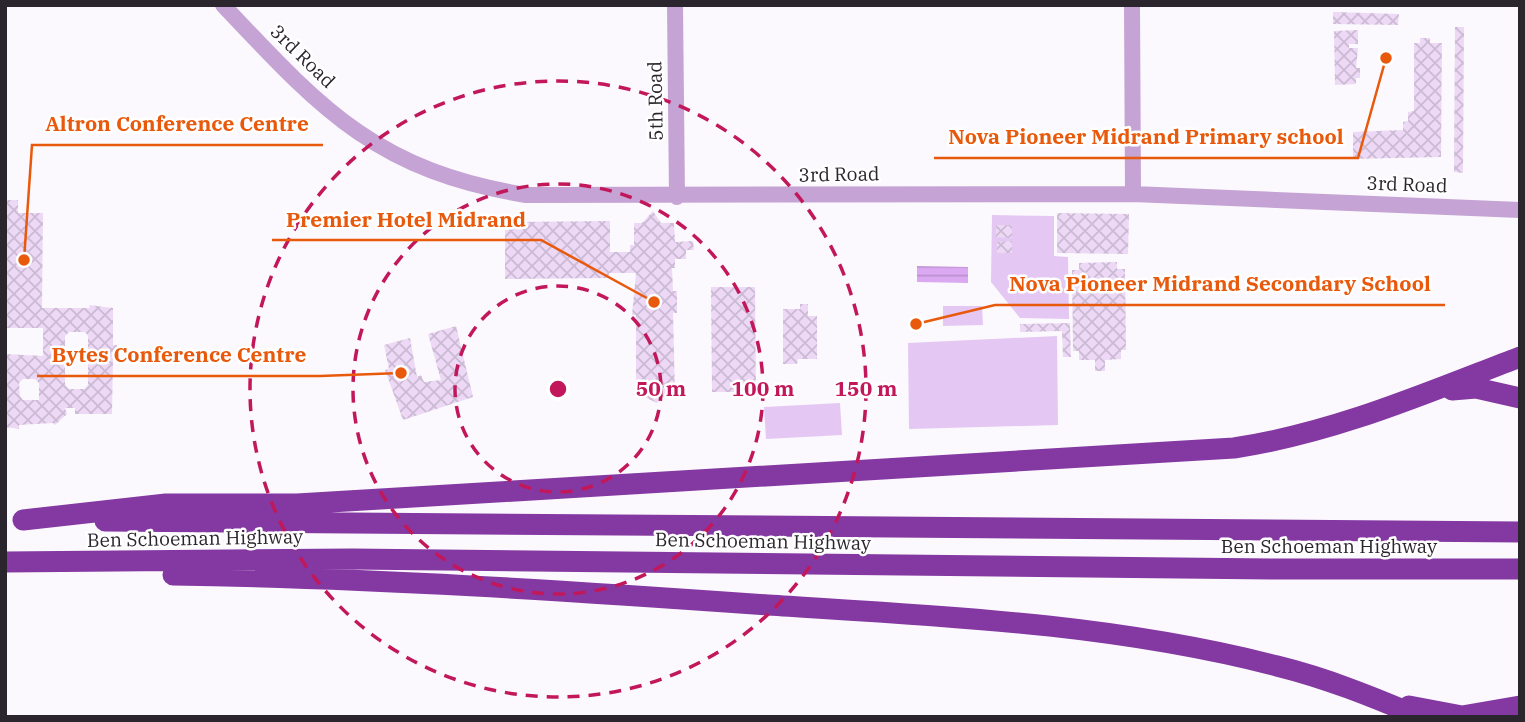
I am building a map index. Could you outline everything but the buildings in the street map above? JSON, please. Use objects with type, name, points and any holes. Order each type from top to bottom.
[{"type":"highway","points":[[14,520],[166,504],[297,504],[1184,452],[1300,437],[1520,357]]},
{"type":"highway","points":[[1419,395],[1476,388],[1520,398]]},
{"type":"highway","name":"Ben Schoeman Highway","points":[[14,520],[1520,532]]},
{"type":"highway","name":"Ben Schoeman Highway","points":[[5,562],[352,559],[1520,569]]},
{"type":"highway","points":[[42,562],[142,574],[378,581],[585,592],[1071,627],[1220,652],[1280,666],[1370,696],[1420,717]]},
{"type":"highway","points":[[1370,696],[1448,715],[1475,716],[1520,706]]},
{"type":"street","name":"3rd Road","points":[[223,5],[312,96],[363,138],[402,161],[464,184],[526,195],[677,197],[1133,194],[1520,209]]},
{"type":"street","name":"5th Road","points":[[675,5],[677,197]]},
{"type":"street","points":[[1132,5],[1133,194]]},
{"type":"shaded area","points":[[992,215],[1054,216],[1054,256],[1068,257],[1069,319],[1020,318],[991,282]]},
{"type":"shaded area","points":[[917,266],[968,267],[968,283],[917,282]]},
{"type":"shaded area","points":[[943,306],[982,306],[983,325],[943,326]]},
{"type":"shaded area","points":[[1057,336],[1058,425],[909,429],[908,343]]},
{"type":"shaded area","points":[[840,403],[842,435],[766,439],[764,407]]},
{"type":"place","name":"Nova Pioneer Midrand Primary school","points":[[1386,58]]},
{"type":"place","name":"Altron Conference Centre","points":[[24,260]]},
{"type":"place","name":"Premier Hotel Midrand","points":[[654,302]]},
{"type":"place","name":"Nova Pioneer Midrand Secondary School","points":[[916,324]]},
{"type":"place","name":"Bytes Conference Centre","points":[[401,373]]}]
